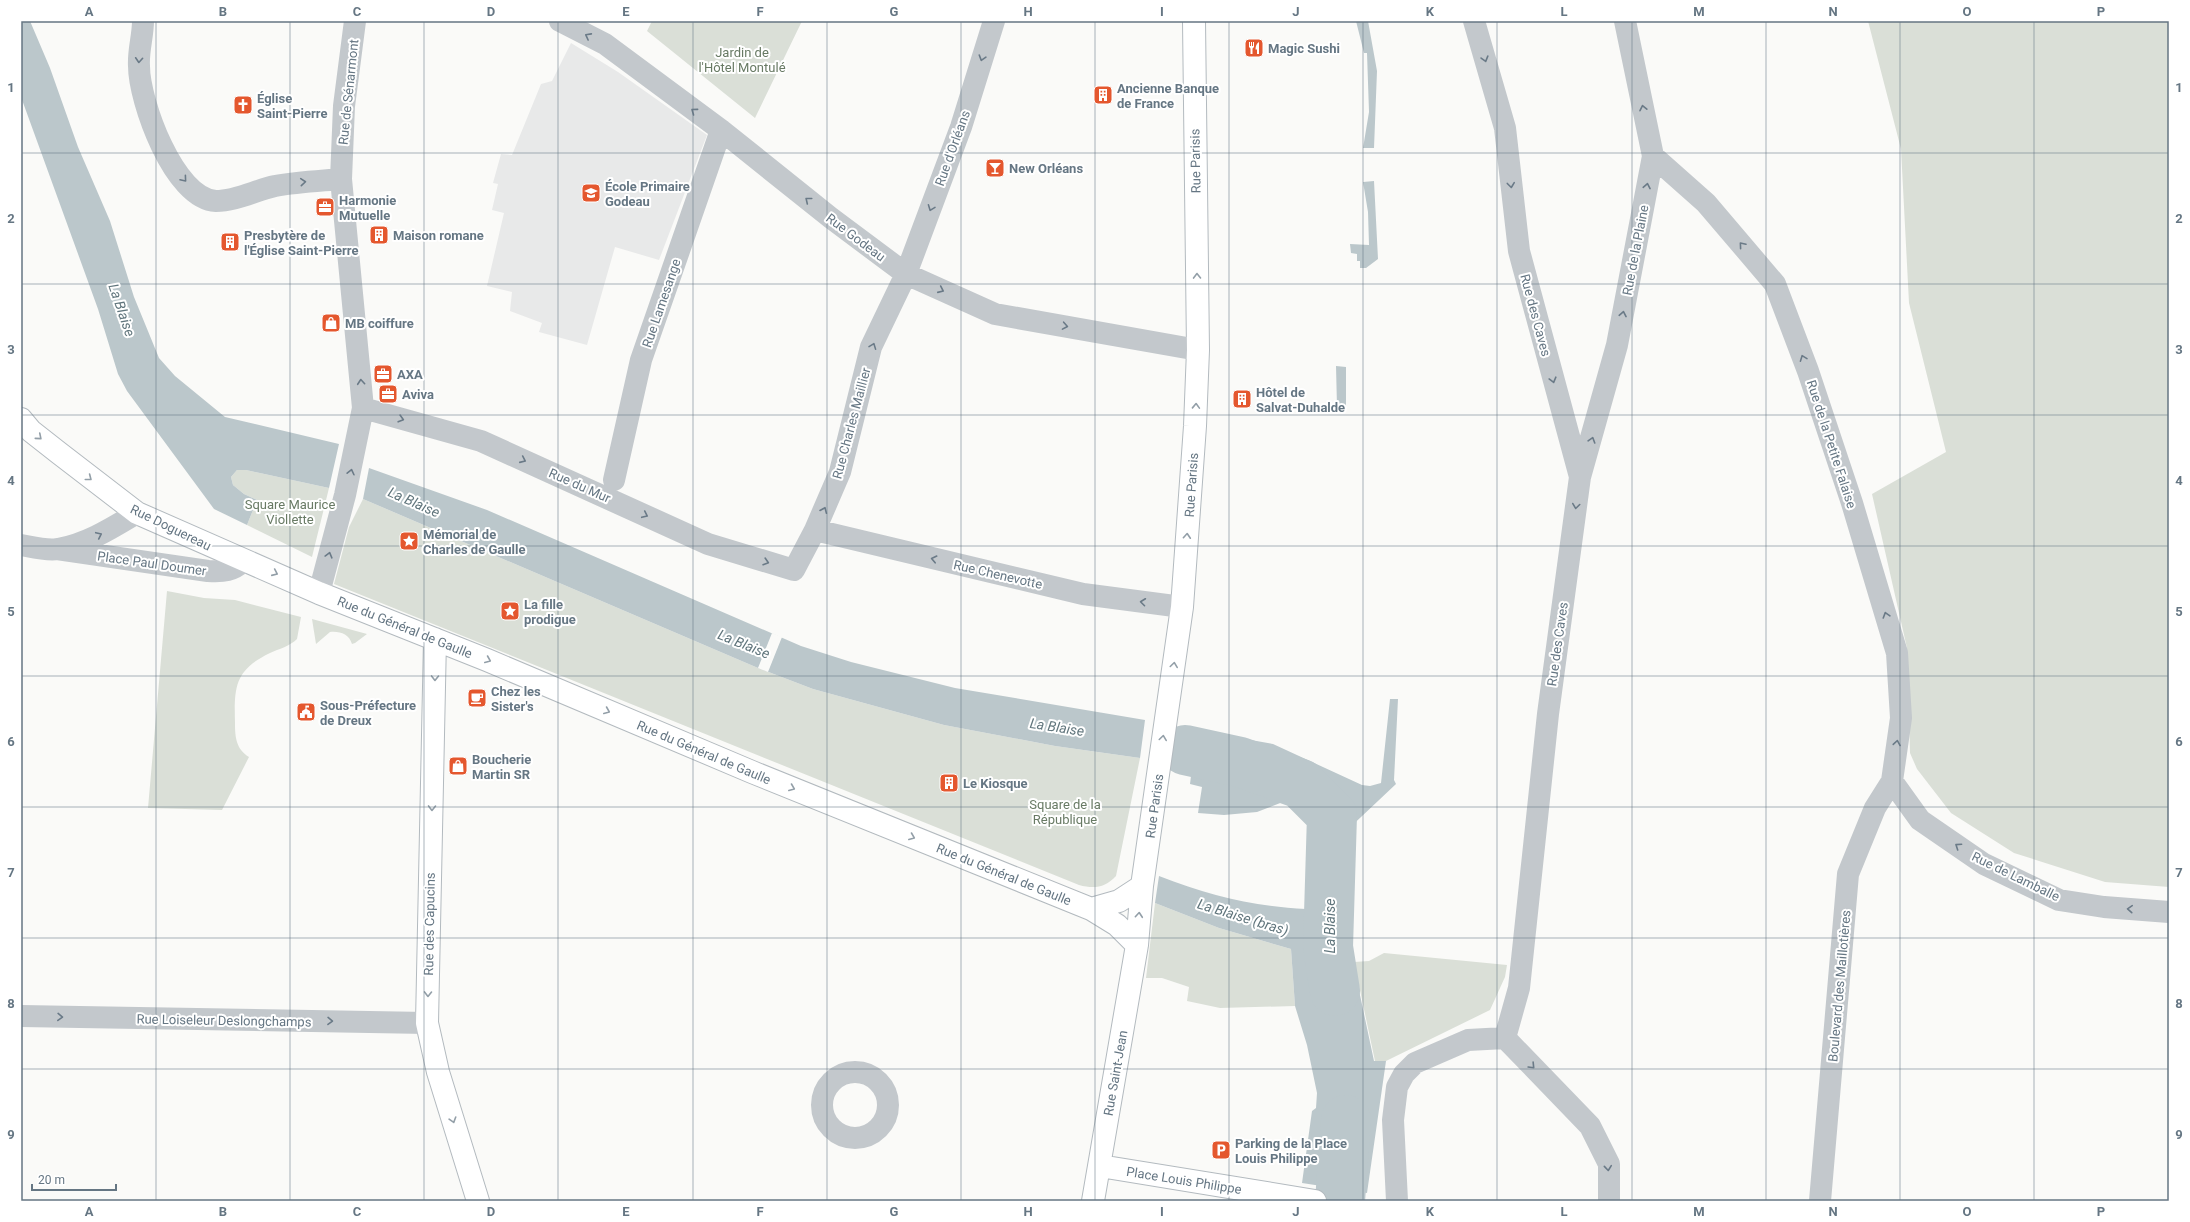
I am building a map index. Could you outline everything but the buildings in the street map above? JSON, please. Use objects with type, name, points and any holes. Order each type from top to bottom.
[{"type":"street","points":[[143,21],[138,67],[150,121],[163,150],[193,190],[208,200],[222,201],[275,186],[341,179]]},
{"type":"street","name":"Rue de Sénarmont","points":[[319,593],[356,449],[363,408],[341,179],[344,106],[355,21]]},
{"type":"street","name":"Rue Godeau","points":[[560,21],[605,44],[721,130],[831,218],[906,274],[995,314],[1198,350]]},
{"type":"street","name":"Rue d'Orléans","points":[[906,274],[961,127],[994,21]]},
{"type":"street","name":"Rue Parisis","points":[[1137,945],[1142,886],[1182,607],[1195,426],[1198,350],[1194,21]]},
{"type":"street","name":"Rue des Caves","points":[[1474,21],[1505,128],[1519,251],[1580,477],[1548,714],[1519,988],[1505,1038]]},
{"type":"street","name":"Rue de la Plaine","points":[[1580,477],[1617,345],[1653,156],[1625,21]]},
{"type":"street","name":"Rue Lamesange","points":[[614,480],[641,360],[721,130]]},
{"type":"street","name":"Rue de la Petite Falaise","points":[[1653,156],[1706,203],[1775,284],[1808,371],[1852,503],[1897,652],[1901,718],[1892,781]]},
{"type":"street","name":"Rue Charles Maillier","points":[[794,570],[815,530],[840,472],[871,347],[906,274]]},
{"type":"street","name":"Rue du Mur","points":[[363,408],[481,442],[708,544],[794,570]]},
{"type":"street","name":"Rue Doguereau","points":[[21,419],[31,431],[137,513],[319,593]]},
{"type":"street","points":[[57,549],[98,535],[137,513]]},
{"type":"street","name":"Rue Chenevotte","points":[[815,530],[1083,594],[1182,607]]},
{"type":"street","name":"Place Paul Doumer","points":[[21,545],[208,571],[225,572],[235,568],[244,560]]},
{"type":"street","name":"Rue du Général de Gaulle","points":[[319,593],[435,639],[752,772],[1090,909],[1117,925],[1137,945]]},
{"type":"street","name":"Rue des Capucins","points":[[435,639],[427,1023],[438,1072],[478,1201]]},
{"type":"street","name":"Rue de Lamballe","points":[[1892,781],[1920,820],[1984,864],[2059,900],[2104,907],[2169,912]]},
{"type":"street","name":"Boulevard des Maillotières","points":[[1820,1201],[1848,874],[1875,808],[1892,781]]},
{"type":"street","points":[[1090,909],[1119,901],[1142,886]]},
{"type":"street","name":"Rue Saint-Jean","points":[[1093,1201],[1137,945]]},
{"type":"street","name":"Rue Loiseleur Deslongchamps","points":[[21,1016],[427,1023]]},
{"type":"street","points":[[1397,1201],[1393,1120],[1397,1087],[1404,1074],[1415,1063],[1468,1040],[1505,1038],[1590,1126],[1609,1164],[1609,1201]]},
{"type":"street","name":"Place Louis Philippe","points":[[1100,1166],[1315,1201]]},
{"type":"shaded area","name":"École Primaire Godeau","points":[[571,43],[618,72],[707,135],[659,260],[615,247],[587,345],[539,332],[542,323],[510,311],[512,292],[487,286],[504,213],[492,210],[498,184],[493,183],[501,154],[512,155],[541,84],[552,81]]},
{"type":"green space","name":"Jardin de l'Hôtel Montulé","points":[[652,21],[802,21],[755,118],[647,31]]},
{"type":"green space","points":[[1868,21],[2169,21],[2169,887],[2105,882],[2014,853],[1951,813],[1917,769],[1910,753],[1907,648],[1872,494],[1946,452],[1909,303],[1901,149]]},
{"type":"green space","name":"Square Maurice Viollette","points":[[237,470],[246,470],[329,488],[312,557],[247,525],[257,500],[244,494],[233,485],[231,477]]},
{"type":"green space","name":"Square de la République","points":[[363,499],[758,668],[813,689],[944,725],[1055,746],[1140,758],[1116,876],[1108,883],[1099,886],[1090,887],[1079,885],[334,584],[349,527]]},
{"type":"green space","points":[[167,591],[204,598],[235,600],[301,617],[297,639],[288,645],[258,659],[243,673],[239,680],[235,699],[235,733],[241,750],[249,757],[222,810],[148,808]]},
{"type":"green space","points":[[312,619],[367,634],[352,644],[349,638],[344,634],[330,632],[316,644]]},
{"type":"green space","points":[[1155,903],[1219,928],[1291,949],[1295,1006],[1220,1008],[1187,1001],[1189,987],[1162,978],[1146,978]]},
{"type":"green space","points":[[1384,953],[1507,965],[1505,977],[1490,1010],[1386,1061],[1375,1061],[1354,962],[1369,961]]},
{"type":"water","points":[[21,21],[30,21],[50,68],[78,147],[110,221],[134,297],[159,358],[175,376],[225,417],[339,444],[329,488],[246,470],[237,470],[231,477],[233,485],[244,494],[257,500],[247,525],[214,509],[127,391],[118,374],[98,309],[21,97]]},
{"type":"water","points":[[1356,21],[1368,21],[1377,71],[1374,148],[1363,148],[1369,112],[1367,53],[1364,53]]},
{"type":"water","points":[[1374,181],[1378,259],[1366,268],[1360,268],[1360,261],[1357,261],[1357,254],[1351,253],[1350,244],[1369,245],[1368,212],[1363,182]]},
{"type":"water","points":[[1336,366],[1346,367],[1346,407],[1337,407]]},
{"type":"water","points":[[369,468],[487,510],[801,646],[851,662],[955,688],[1145,720],[1140,758],[1055,746],[944,725],[813,689],[758,668],[363,499]]},
{"type":"water","points":[[1390,699],[1398,699],[1394,780],[1396,784],[1343,834],[1343,842],[1312,840],[1312,810],[1293,800],[1293,798],[1257,812],[1224,815],[1198,813],[1202,787],[1190,784],[1191,776],[1182,768],[1189,729],[1273,744],[1362,785],[1370,786],[1381,783]]},
{"type":"water","name":"La Blaise (bras)","points":[[1159,876],[1196,889],[1232,899],[1287,908],[1306,909],[1306,918],[1311,917],[1346,929],[1374,1061],[1386,1061],[1367,1193],[1302,1183],[1312,1111],[1316,1108],[1317,1093],[1307,1045],[1295,1006],[1291,949],[1219,928],[1155,903]]},
{"type":"pier","points":[[772,633],[782,637],[768,672],[758,668]]},
{"type":"waterway","name":"La Blaise","points":[[1185,750],[1240,762],[1301,784],[1332,815],[1328,947],[1335,991]]},
{"type":"waterway","name":"La Blaise","points":[[1340,1201],[1346,1120]]},
{"type":"place","name":"Magic Sushi","points":[[1254,48]]},
{"type":"place","name":"Ancienne Banque de France","points":[[1103,95]]},
{"type":"place","name":"Église Saint-Pierre","points":[[243,105]]},
{"type":"place","name":"New Orléans","points":[[995,168]]},
{"type":"place","name":"École Primaire Godeau","points":[[591,193]]},
{"type":"place","name":"Harmonie Mutuelle","points":[[325,207]]},
{"type":"place","name":"Maison romane","points":[[379,235]]},
{"type":"place","name":"Presbytère de l'Église Saint-Pierre","points":[[230,242]]},
{"type":"place","name":"MB coiffure","points":[[331,323]]},
{"type":"place","name":"AXA","points":[[383,374]]},
{"type":"place","name":"Aviva","points":[[388,394]]},
{"type":"place","name":"Hôtel de Salvat-Duhalde","points":[[1242,399]]},
{"type":"place","name":"Mémorial de Charles de Gaulle","points":[[409,541]]},
{"type":"place","name":"La fille prodigue","points":[[510,611]]},
{"type":"place","name":"Chez les Sister's","points":[[477,698]]},
{"type":"place","name":"Sous-Préfecture de Dreux","points":[[306,712]]},
{"type":"place","name":"Boucherie Martin SR","points":[[458,766]]},
{"type":"place","name":"Le Kiosque","points":[[949,783]]},
{"type":"place","name":"Parking de la Place Louis Philippe","points":[[1221,1150]]}]
